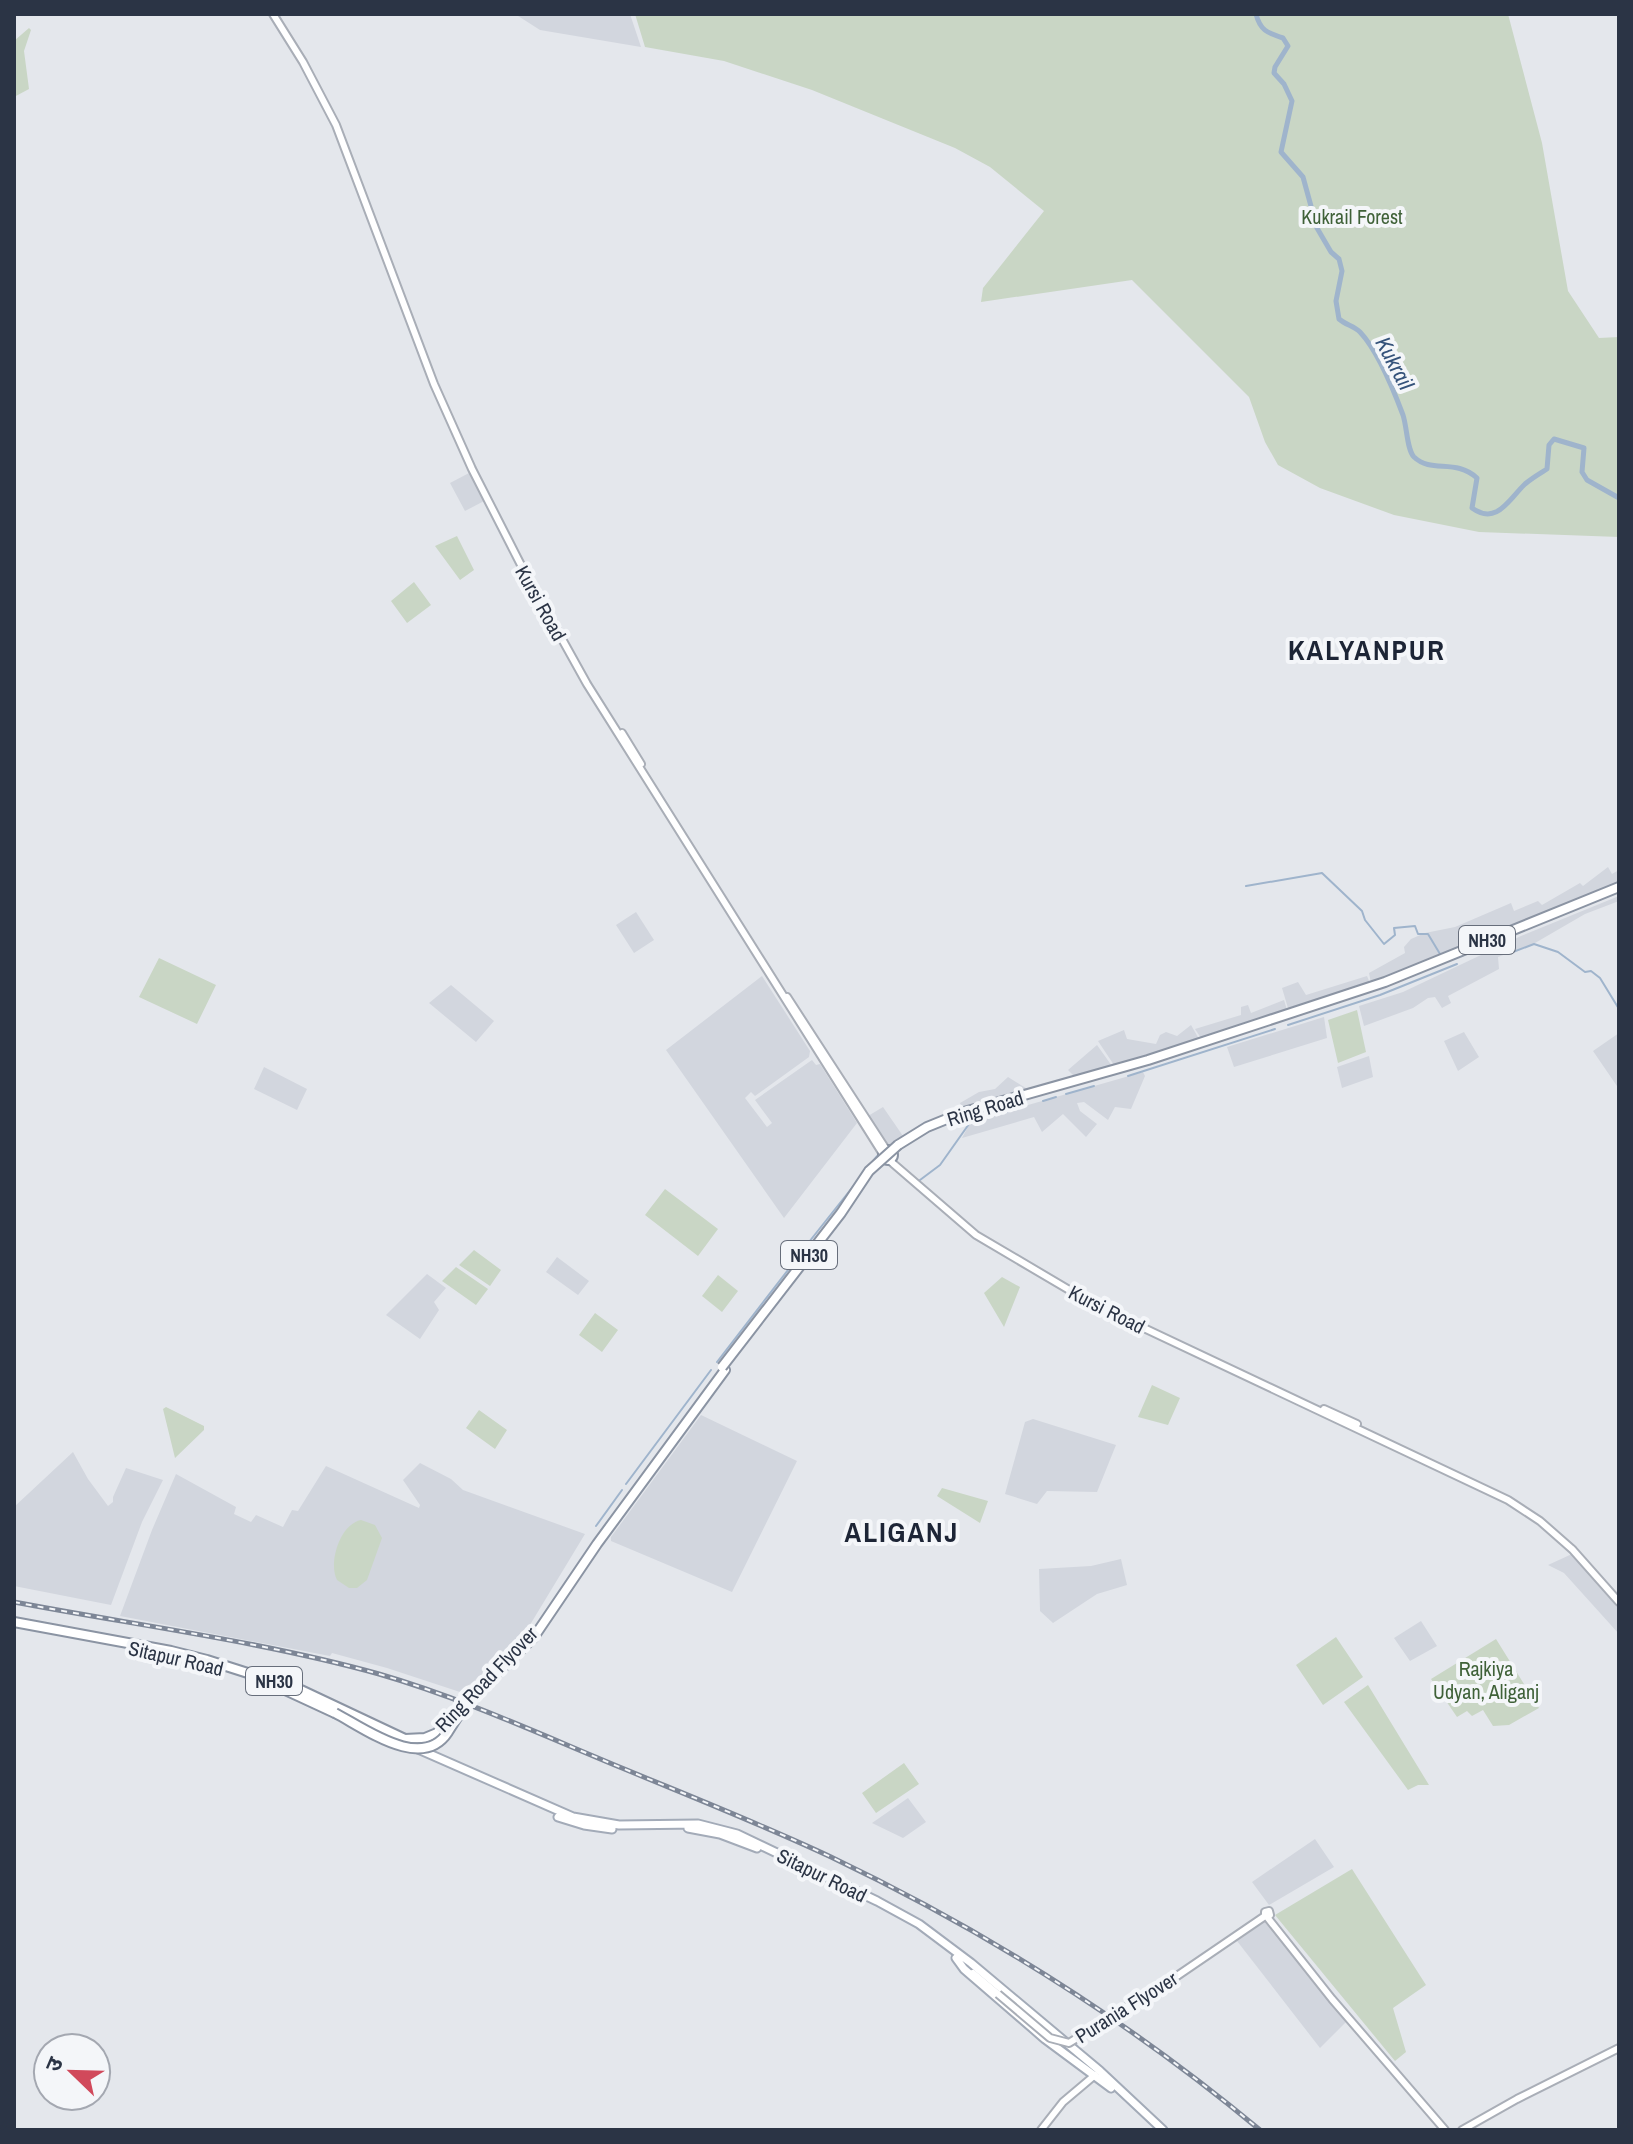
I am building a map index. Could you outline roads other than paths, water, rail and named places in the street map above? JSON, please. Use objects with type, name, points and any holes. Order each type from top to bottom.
[{"type":"highway","name":"Ring Road","points":[[551,1603],[586,1550],[841,1213],[869,1171],[898,1145],[927,1127],[964,1112],[1118,1073],[1275,1025],[1386,985],[1619,889]]},
{"type":"highway","name":"Ring Road","points":[[1118,1073],[1385,982],[1619,889]]},
{"type":"highway","name":"Ring Road","points":[[567,1588],[724,1369]]},
{"type":"highway","name":"Ring Road Flyover","points":[[362,1719],[405,1739],[425,1738],[444,1726],[460,1701],[534,1637],[567,1588]]},
{"type":"highway","name":"Ring Road Flyover","points":[[290,1692],[405,1749],[425,1749],[445,1736],[464,1703],[527,1641],[551,1603]]},
{"type":"highway","name":"Sitapur Road","points":[[14,1623],[188,1655],[290,1692]]},
{"type":"highway","name":"Sitapur Road","points":[[14,1623],[202,1660]]},
{"type":"highway","name":"NH30","points":[[202,1660],[296,1688],[362,1719]]},
{"type":"main road","name":"Kursi Road","points":[[275,14],[343,132],[429,366],[507,533],[575,659],[888,1156],[976,1235],[1093,1304],[1302,1402],[1337,1415],[1504,1495],[1544,1519],[1619,1602]]},
{"type":"main road","name":"Sitapur Road","points":[[290,1692],[362,1719],[505,1793],[573,1823],[619,1829],[688,1828],[735,1839],[905,1920],[963,1961],[1100,2071],[1163,2130]]},
{"type":"main road","name":"Purania Flyover","points":[[963,1961],[1053,2036],[1066,2040],[1080,2035],[1267,1915],[1447,2130]]},
{"type":"main road","name":"Sitapur Road","points":[[963,1961],[964,1969],[1045,2039],[1095,2075],[1156,2130]]},
{"type":"main road","points":[[1462,2130],[1619,2048]]},
{"type":"main road","points":[[1042,2130],[1095,2075]]},
{"type":"main road","points":[[1455,2130],[1475,2122]]},
{"type":"waterway","name":"Kukrail","points":[[1256,14],[1262,27],[1283,38],[1288,46],[1274,73],[1284,84],[1292,101],[1281,152],[1303,177],[1317,228],[1331,252],[1339,259],[1342,271],[1336,301],[1339,319],[1360,332],[1379,360],[1403,415],[1414,457],[1428,465],[1460,469],[1477,478],[1472,508],[1489,514],[1502,508],[1525,484],[1547,469],[1549,445],[1554,439],[1584,448],[1582,472],[1587,480],[1619,498]]},
{"type":"waterway","points":[[1246,886],[1322,873],[1362,911],[1365,920],[1384,944],[1395,935],[1394,928],[1415,926],[1418,934],[1428,934],[1440,954]]},
{"type":"waterway","points":[[1513,952],[1534,944],[1558,952],[1585,972],[1591,971],[1600,978],[1619,1009]]},
{"type":"waterway","points":[[1288,1025],[1380,995],[1457,964]]},
{"type":"waterway","points":[[1128,1076],[1275,1029]]},
{"type":"waterway","points":[[1066,1094],[1094,1086]]},
{"type":"waterway","points":[[1043,1101],[1056,1097]]},
{"type":"waterway","points":[[997,1114],[1008,1111]]},
{"type":"waterway","points":[[920,1180],[940,1165],[969,1124]]},
{"type":"waterway","points":[[869,1166],[877,1156]]},
{"type":"waterway","points":[[809,1242],[863,1174]]},
{"type":"waterway","points":[[717,1362],[805,1248]]},
{"type":"waterway","points":[[626,1484],[711,1370]]},
{"type":"waterway","points":[[596,1526],[622,1490]]},
{"type":"railway","points":[[14,1602],[243,1643],[379,1674],[471,1706],[753,1822],[888,1885],[1000,1947],[1160,2052],[1260,2130]]},
{"type":"district","name":"KALYANPUR","points":[[1367,650]]},
{"type":"district","name":"ALIGANJ","points":[[902,1532]]},
{"type":"park label","name":"Kukrail Forest","points":[[1352,216]]},
{"type":"park label","name":"Rajkiya Udyan, Aliganj","points":[[1486,1680]]}]
